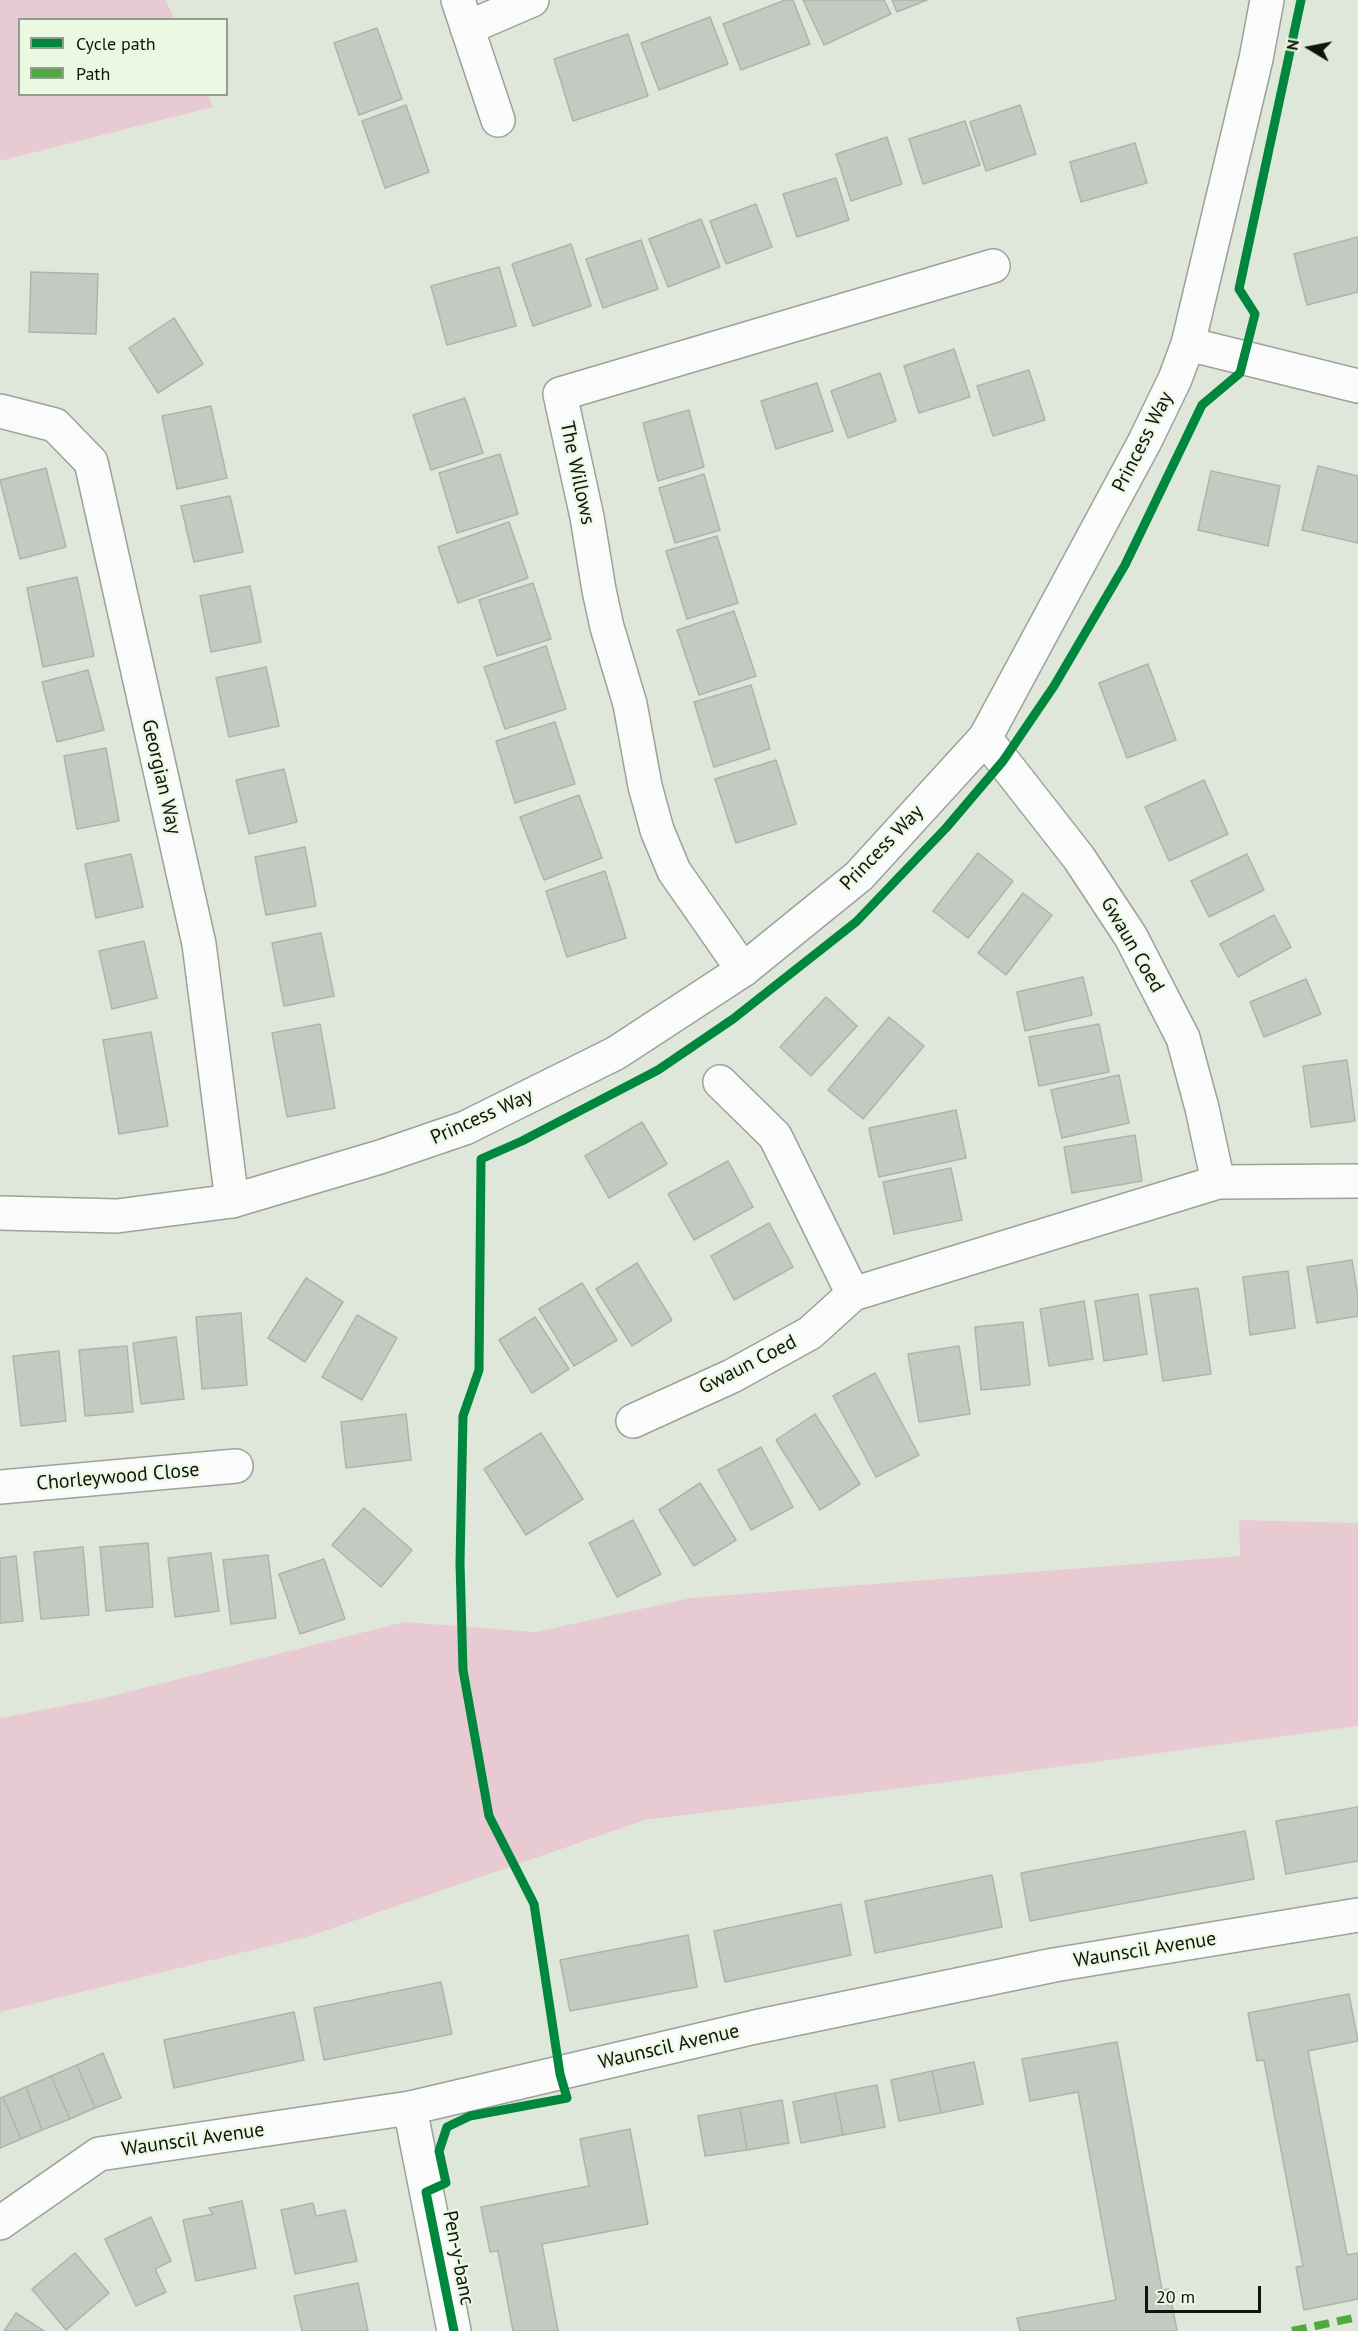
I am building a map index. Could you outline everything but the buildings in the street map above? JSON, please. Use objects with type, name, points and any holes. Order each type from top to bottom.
[{"type":"street","points":[[498,120],[462,14],[532,0]]},
{"type":"street","name":"Princess Way","points":[[0,1213],[117,1216],[232,1201],[380,1157],[465,1128],[616,1053],[743,970],[860,876],[985,738],[1145,441],[1175,379],[1188,344],[1256,59],[1267,0]]},
{"type":"street","name":"The Willows","points":[[743,970],[674,871],[657,830],[645,786],[630,704],[607,627],[587,517],[560,394],[993,266]]},
{"type":"street","points":[[1188,344],[1358,386]]},
{"type":"street","name":"Georgian Way","points":[[0,411],[55,425],[91,462],[199,944],[232,1201]]},
{"type":"street","name":"Gwaun Coed","points":[[985,738],[1079,858],[1131,937],[1183,1038],[1202,1108],[1218,1182]]},
{"type":"street","points":[[720,1082],[775,1136],[853,1294]]},
{"type":"street","name":"Gwaun Coed","points":[[633,1421],[732,1376],[810,1333],[853,1294],[1218,1182],[1358,1181]]},
{"type":"street","name":"Chorleywood Close","points":[[0,1487],[236,1466]]},
{"type":"street","name":"Waunscil Avenue","points":[[0,2223],[99,2154],[410,2108],[755,2027],[1054,1965],[1358,1915]]},
{"type":"street","name":"Pen-y-banc","points":[[410,2108],[454,2331]]},
{"type":"shaded area","points":[[0,0],[166,0],[174,18],[18,18],[18,96],[208,96],[213,107],[0,161]]},
{"type":"shaded area","points":[[1239,1520],[1358,1523],[1358,1726],[910,1787],[645,1820],[310,1936],[0,2012],[0,1718],[100,1699],[404,1622],[536,1632],[691,1598],[1240,1556]]},
{"type":"marked path","points":[[1292,2331],[1358,2317]]},
{"type":"cycle path","points":[[454,2331],[426,2192],[446,2183],[439,2151],[447,2127],[470,2116],[567,2098],[560,2074],[534,1904],[489,1816],[463,1670],[460,1563],[463,1416],[479,1370],[481,1159],[522,1141],[658,1070],[733,1019],[856,922],[946,828],[1003,761],[1054,686],[1125,565],[1202,405],[1240,373],[1255,314],[1239,289],[1301,0]]}]
